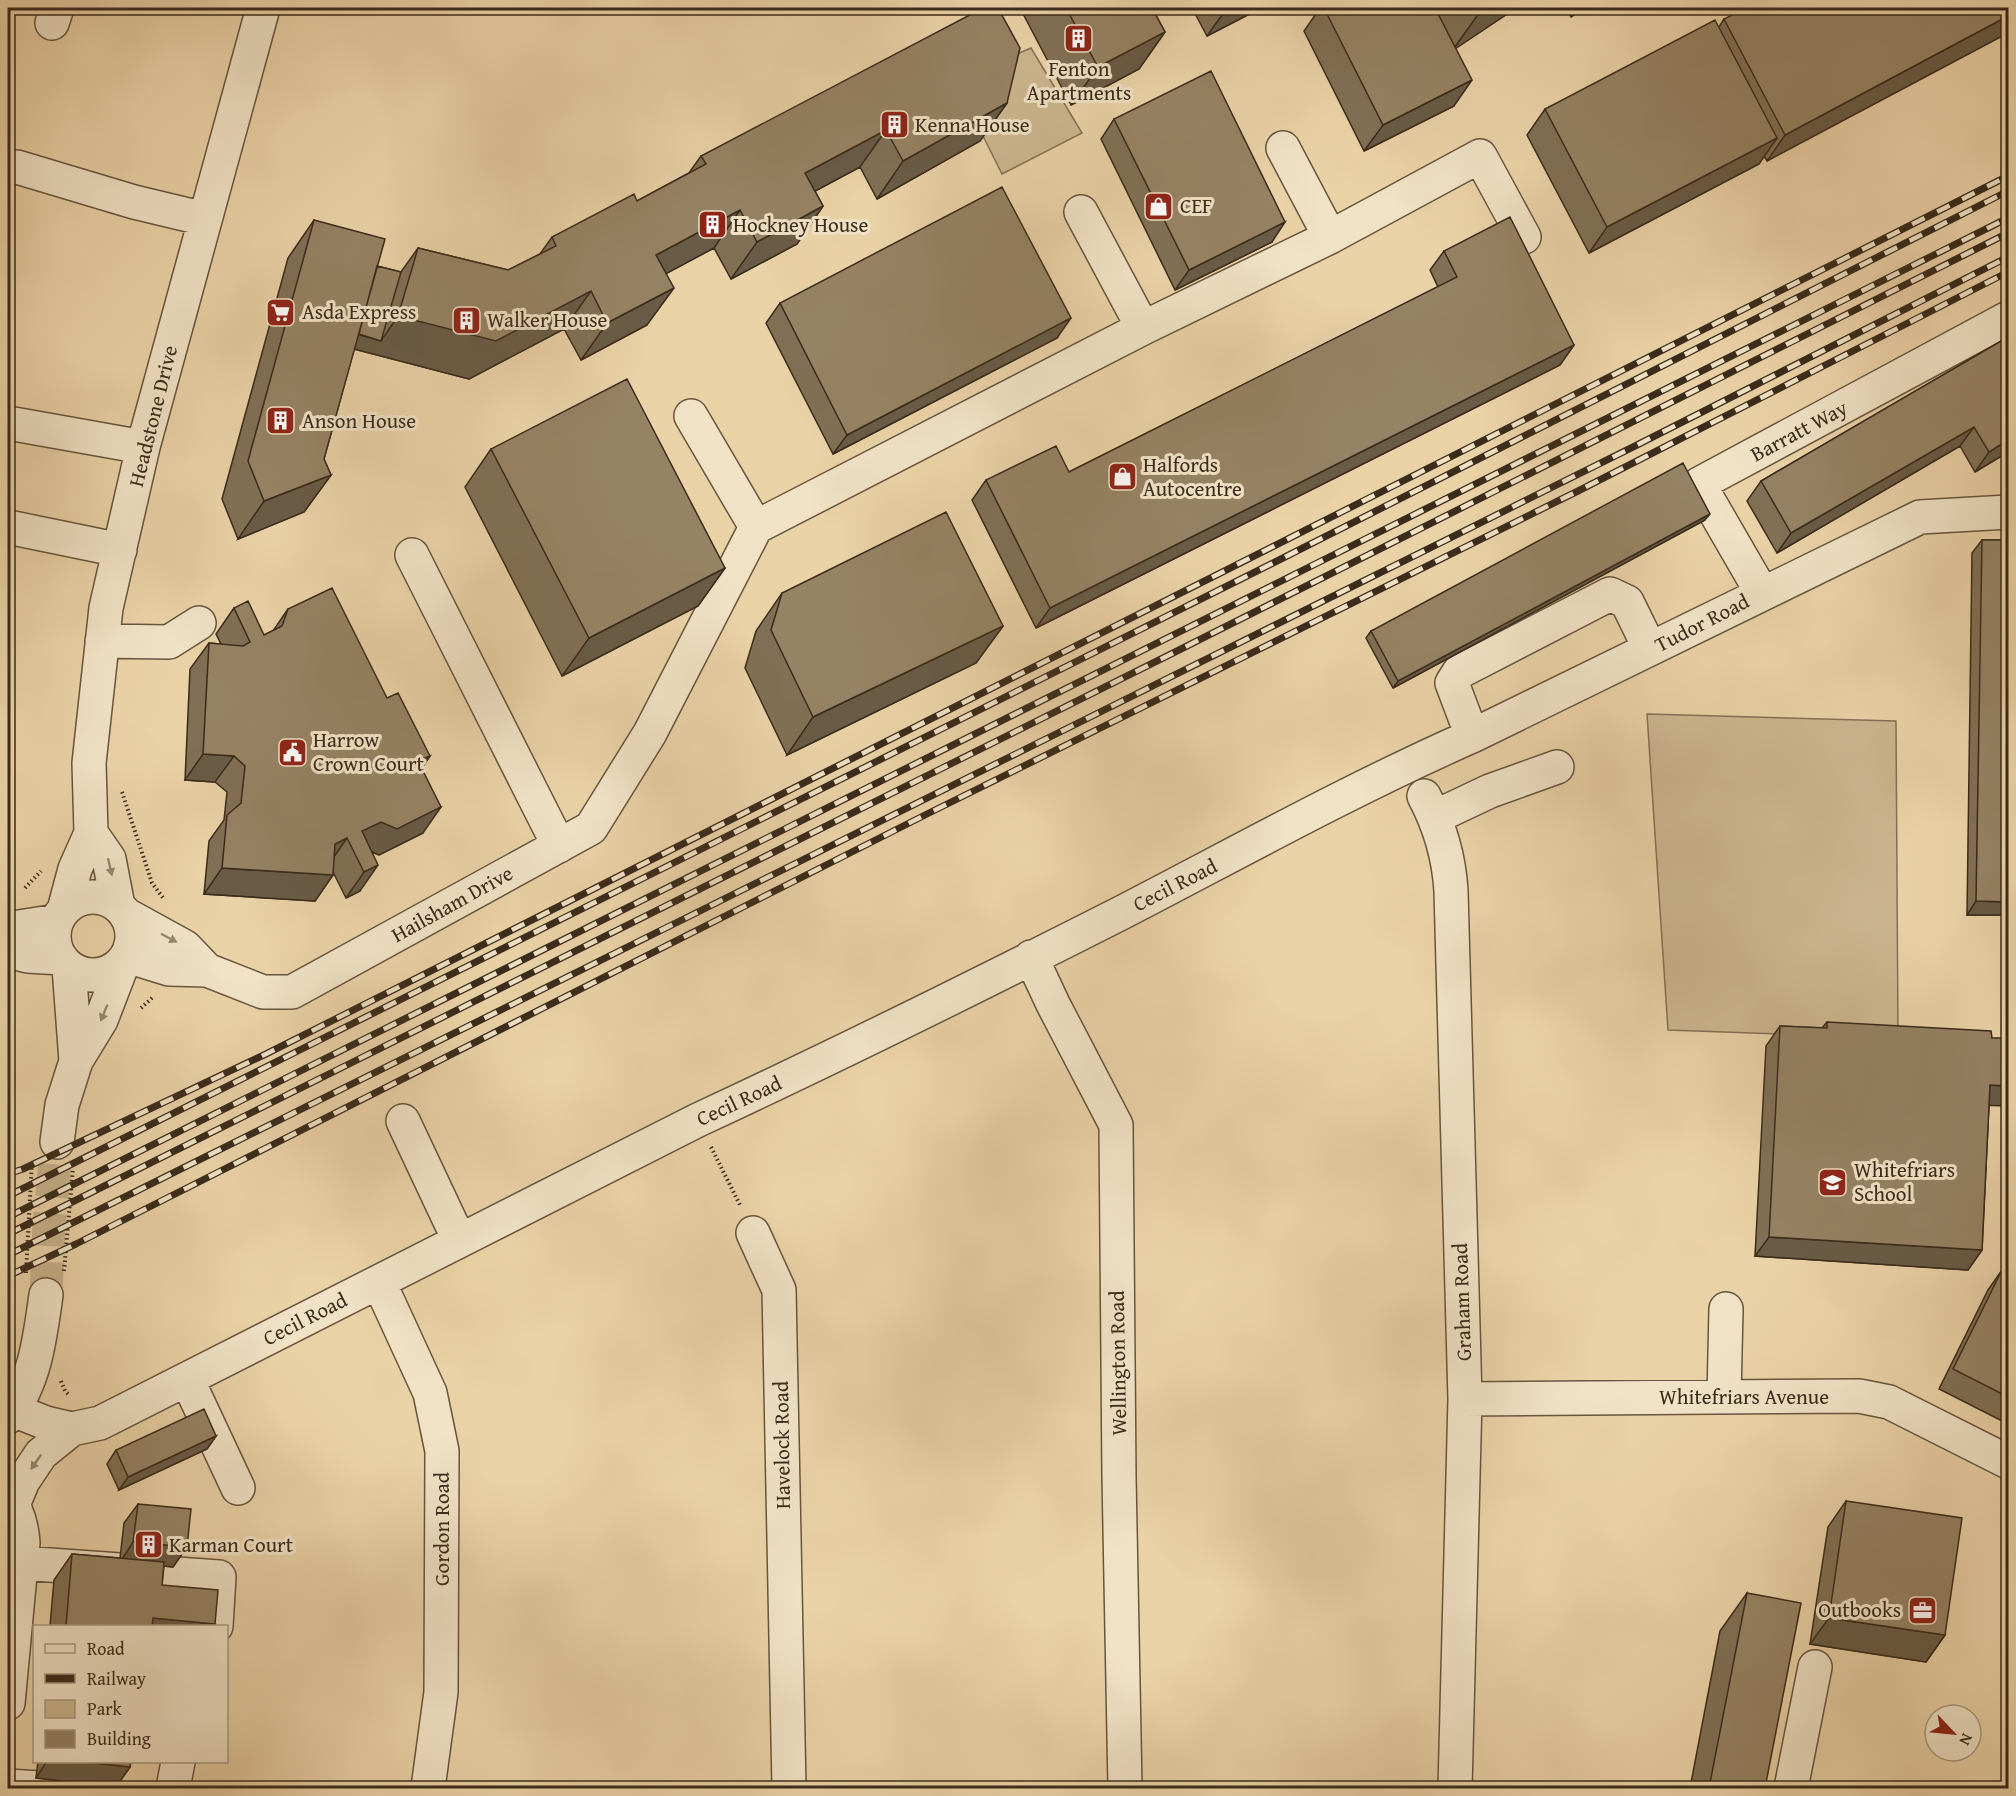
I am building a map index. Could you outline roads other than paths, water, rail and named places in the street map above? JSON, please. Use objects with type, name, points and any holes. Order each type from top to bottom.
[{"type":"street","name":"Headstone Drive","points":[[61,916],[75,869],[91,833],[89,763],[106,609],[143,447],[263,8]]},
{"type":"street","points":[[1283,148],[1330,237]]},
{"type":"street","points":[[691,416],[756,527],[1143,328],[1330,237],[1480,156],[1524,237]]},
{"type":"street","points":[[17,167],[134,202],[205,219]]},
{"type":"street","points":[[1081,212],[1143,328]]},
{"type":"street","name":"Barratt Way","points":[[1762,593],[1699,484],[2008,318]]},
{"type":"street","points":[[8,423],[143,447]]},
{"type":"street","name":"Tudor Road","points":[[1404,766],[1472,736],[1920,517],[2008,513]]},
{"type":"street","points":[[8,527],[120,550]]},
{"type":"street","name":"Hailsham Drive","points":[[126,958],[169,969],[207,970],[263,992],[292,992],[591,828],[650,732],[756,527]]},
{"type":"street","points":[[412,555],[559,846]]},
{"type":"street","points":[[1472,736],[1452,683],[1459,672],[1610,594],[1627,602],[1650,649]]},
{"type":"street","points":[[102,641],[168,642],[199,623]]},
{"type":"street","name":"Cecil Road","points":[[10,1414],[46,1423],[72,1414],[100,1423],[698,1120],[782,1081],[1031,957],[1404,766]]},
{"type":"street","name":"Graham Road","points":[[1455,1788],[1465,1399],[1451,891],[1441,805],[1557,767]]},
{"type":"street","points":[[65,1155],[62,1105],[76,1061],[101,1020],[131,946],[132,935],[130,924],[122,910],[109,859],[91,833]]},
{"type":"street","points":[[76,1061],[65,963],[55,946],[54,933],[61,916],[74,903],[94,897],[108,900],[122,910]]},
{"type":"street","name":"Hailsham Drive","points":[[122,910],[185,947],[207,970]]},
{"type":"street","points":[[8,932],[61,916]]},
{"type":"street","points":[[8,951],[65,963],[80,973],[92,975],[105,974],[126,958]]},
{"type":"street","name":"Wellington Road","points":[[1031,957],[1116,1125],[1125,1788]]},
{"type":"street","points":[[403,1121],[461,1240]]},
{"type":"street","name":"Havelock Road","points":[[753,1233],[779,1290],[789,1788]]},
{"type":"street","name":"Gordon Road","points":[[379,1282],[430,1393],[442,1451],[441,1692],[428,1788]]},
{"type":"street","points":[[10,1414],[29,1379],[39,1350],[55,1285]]},
{"type":"street","points":[[1724,1397],[1726,1309]]},
{"type":"street","points":[[187,1379],[238,1488]]},
{"type":"street","name":"Whitefriars Avenue","points":[[1465,1399],[1859,1396],[1889,1402],[2008,1462]]},
{"type":"street","name":"Cecil Road","points":[[10,1501],[41,1454],[72,1414]]},
{"type":"street","points":[[8,1703],[22,1532],[10,1501]]},
{"type":"street","points":[[16,1584],[219,1577],[216,1625]]},
{"type":"street","points":[[1791,1788],[1815,1667]]},
{"type":"street","points":[[173,1788],[178,1763]]},
{"type":"street","points":[[8,1786],[39,1788]]},
{"type":"tunnel","points":[[46,1295],[49,1224],[57,1142]]},
{"type":"railway","points":[[8,1174],[266,1054],[2008,176]]},
{"type":"railway","points":[[8,1196],[1279,560],[2008,191]]},
{"type":"railway","points":[[8,1217],[2008,218]]},
{"type":"railway","points":[[8,1234],[1181,649],[2008,233]]},
{"type":"railway","points":[[8,1255],[1635,446],[2008,257]]},
{"type":"railway","points":[[8,1276],[76,1244],[929,813],[1578,491],[2008,272]]},
{"type":"place","name":"Fenton Apartments","points":[[1079,38]]},
{"type":"place","name":"Kenna House","points":[[894,125]]},
{"type":"place","name":"CEF","points":[[1159,206]]},
{"type":"place","name":"Hockney House","points":[[712,225]]},
{"type":"place","name":"Asda Express","points":[[281,312]]},
{"type":"place","name":"Walker House","points":[[466,320]]},
{"type":"place","name":"Anson House","points":[[281,421]]},
{"type":"place","name":"Halfords Autocentre","points":[[1122,477]]},
{"type":"place","name":"Harrow Crown Court","points":[[292,752]]},
{"type":"place","name":"Whitefriars School","points":[[1833,1182]]},
{"type":"place","name":"Karman Court","points":[[148,1545]]},
{"type":"place","name":"Outbooks","points":[[1922,1610]]}]
